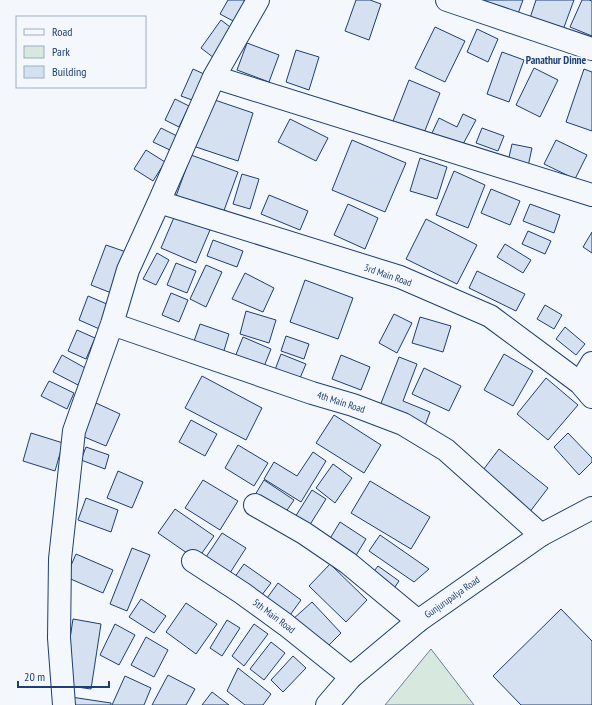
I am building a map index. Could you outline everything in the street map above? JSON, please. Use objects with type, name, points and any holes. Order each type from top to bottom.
[{"type":"street","points":[[64,705],[59,638],[60,559],[74,431],[112,324],[128,270],[214,77],[258,0]]},
{"type":"street","points":[[447,0],[592,50]]},
{"type":"street","points":[[214,77],[592,195]]},
{"type":"street","name":"3rd Main Road","points":[[159,202],[400,277],[490,316],[586,390]]},
{"type":"street","name":"4th Main Road","points":[[112,324],[312,393],[353,405],[403,424],[446,450],[541,535]]},
{"type":"street","points":[[586,390],[592,363]]},
{"type":"street","points":[[255,505],[304,533],[348,563],[418,621]]},
{"type":"street","name":"Gunjurupalya Road","points":[[327,705],[351,677],[418,621],[541,535],[592,508]]},
{"type":"street","name":"5th Main Road","points":[[193,561],[242,593],[286,625],[351,677]]},
{"type":"green space","points":[[431,649],[474,705],[385,705]]},
{"type":"building","points":[[228,0],[246,1],[235,22],[220,14]]},
{"type":"building","points":[[356,0],[370,0],[381,4],[369,40],[345,31]]},
{"type":"building","points":[[486,0],[523,0],[515,22],[482,10]]},
{"type":"building","points":[[536,0],[574,0],[560,38],[527,27]]},
{"type":"building","points":[[582,0],[592,1],[592,36],[570,27]]},
{"type":"building","points":[[221,20],[234,30],[214,58],[201,48]]},
{"type":"building","points":[[435,27],[465,41],[445,82],[415,68]]},
{"type":"building","points":[[477,29],[498,39],[488,62],[467,52]]},
{"type":"building","points":[[247,43],[279,55],[269,82],[237,70]]},
{"type":"building","points":[[296,50],[319,57],[309,90],[286,82]]},
{"type":"building","points":[[502,52],[524,60],[509,102],[487,94]]},
{"type":"building","points":[[534,68],[558,80],[540,117],[516,105]]},
{"type":"building","points":[[193,69],[204,74],[192,100],[181,96]]},
{"type":"building","points":[[584,69],[592,72],[592,131],[566,122]]},
{"type":"building","points":[[409,80],[440,93],[424,133],[393,121]]},
{"type":"building","points":[[206,97],[253,113],[238,161],[190,145]]},
{"type":"building","points":[[175,99],[189,106],[179,127],[165,120]]},
{"type":"building","points":[[463,114],[476,120],[462,146],[432,133],[439,118],[457,127]]},
{"type":"building","points":[[290,119],[328,138],[316,161],[278,142]]},
{"type":"building","points":[[161,128],[179,137],[172,151],[153,142]]},
{"type":"building","points":[[482,128],[504,136],[498,151],[476,143]]},
{"type":"building","points":[[352,140],[406,163],[385,212],[332,190]]},
{"type":"building","points":[[556,140],[587,155],[575,179],[544,164]]},
{"type":"building","points":[[512,144],[532,148],[527,171],[507,166]]},
{"type":"building","points":[[146,150],[165,162],[153,181],[134,169]]},
{"type":"building","points":[[191,155],[238,172],[222,216],[175,199]]},
{"type":"building","points":[[420,158],[447,167],[437,199],[410,191]]},
{"type":"building","points":[[454,171],[485,185],[468,228],[436,215]]},
{"type":"building","points":[[242,174],[259,179],[250,209],[233,204]]},
{"type":"building","points":[[491,189],[520,201],[510,225],[481,213]]},
{"type":"building","points":[[269,195],[308,211],[300,230],[261,214]]},
{"type":"building","points":[[348,204],[378,218],[365,249],[334,235]]},
{"type":"building","points":[[530,204],[560,215],[554,233],[523,221]]},
{"type":"building","points":[[175,215],[210,230],[196,263],[161,248]]},
{"type":"building","points":[[426,219],[477,245],[457,284],[406,259]]},
{"type":"building","points":[[528,231],[551,241],[545,254],[522,244]]},
{"type":"building","points":[[592,232],[592,253],[583,247]]},
{"type":"building","points":[[213,240],[243,251],[237,267],[207,256]]},
{"type":"building","points":[[505,244],[531,260],[523,273],[497,257]]},
{"type":"building","points":[[106,245],[129,253],[114,294],[91,285]]},
{"type":"building","points":[[157,253],[169,260],[156,285],[143,279]]},
{"type":"building","points":[[176,263],[196,271],[187,293],[167,285]]},
{"type":"building","points":[[206,265],[222,272],[206,307],[190,299]]},
{"type":"building","points":[[477,271],[525,294],[516,311],[469,288]]},
{"type":"building","points":[[245,273],[274,288],[263,312],[232,299]]},
{"type":"building","points":[[305,280],[353,298],[338,339],[290,322]]},
{"type":"building","points":[[171,293],[188,300],[179,322],[162,315]]},
{"type":"building","points":[[88,296],[114,307],[104,331],[79,320]]},
{"type":"building","points":[[545,305],[562,315],[554,329],[537,319]]},
{"type":"building","points":[[246,311],[276,320],[269,343],[240,334]]},
{"type":"building","points":[[394,314],[412,323],[397,353],[379,343]]},
{"type":"building","points":[[420,317],[451,326],[443,352],[412,343]]},
{"type":"building","points":[[200,324],[229,334],[222,357],[192,347]]},
{"type":"building","points":[[565,327],[585,344],[576,355],[556,339]]},
{"type":"building","points":[[77,330],[95,338],[86,359],[68,351]]},
{"type":"building","points":[[286,336],[309,344],[304,359],[281,351]]},
{"type":"building","points":[[243,337],[271,349],[261,374],[233,362]]},
{"type":"building","points":[[281,354],[306,364],[297,385],[273,375]]},
{"type":"building","points":[[504,354],[533,371],[513,406],[484,390]]},
{"type":"building","points":[[62,355],[87,369],[78,385],[53,372]]},
{"type":"building","points":[[341,355],[370,367],[361,390],[332,379]]},
{"type":"building","points":[[399,357],[417,364],[403,401],[430,412],[424,428],[378,411]]},
{"type":"building","points":[[424,368],[461,386],[449,411],[412,394]]},
{"type":"building","points":[[202,376],[262,408],[246,440],[185,408]]},
{"type":"building","points":[[546,378],[578,405],[548,440],[517,414]]},
{"type":"building","points":[[49,381],[74,393],[67,409],[41,396]]},
{"type":"building","points":[[96,403],[120,414],[106,446],[82,436]]},
{"type":"building","points":[[334,415],[381,445],[364,473],[316,443]]},
{"type":"building","points":[[191,420],[217,434],[205,456],[179,442]]},
{"type":"building","points":[[31,433],[63,443],[55,471],[23,461]]},
{"type":"building","points":[[568,433],[592,458],[592,462],[579,475],[554,447]]},
{"type":"building","points":[[238,445],[268,463],[254,486],[225,468]]},
{"type":"building","points":[[86,447],[109,455],[105,469],[81,460]]},
{"type":"building","points":[[499,449],[548,488],[529,513],[480,474]]},
{"type":"building","points":[[313,452],[326,461],[301,502],[264,479],[274,462],[297,476]]},
{"type":"building","points":[[333,464],[352,478],[335,503],[316,488]]},
{"type":"building","points":[[118,471],[143,482],[132,508],[107,498]]},
{"type":"building","points":[[203,480],[238,501],[220,530],[185,508]]},
{"type":"building","points":[[264,480],[294,500],[281,519],[252,500]]},
{"type":"building","points":[[370,481],[430,517],[411,549],[351,513]]},
{"type":"building","points":[[312,490],[326,499],[306,531],[292,522]]},
{"type":"building","points":[[86,498],[118,510],[111,532],[78,520]]},
{"type":"building","points":[[175,509],[214,536],[197,560],[158,533]]},
{"type":"building","points":[[340,522],[366,539],[352,562],[326,545]]},
{"type":"building","points":[[222,533],[246,548],[228,576],[204,560]]},
{"type":"building","points":[[380,535],[429,569],[414,582],[369,551]]},
{"type":"building","points":[[132,548],[150,555],[127,611],[110,604]]},
{"type":"building","points":[[76,554],[113,570],[103,593],[66,577]]},
{"type":"building","points":[[244,564],[271,583],[258,600],[232,581]]},
{"type":"building","points":[[330,564],[367,600],[346,622],[309,586]]},
{"type":"building","points":[[378,566],[399,581],[390,594],[368,579]]},
{"type":"building","points":[[278,583],[301,600],[285,622],[262,605]]},
{"type":"building","points":[[141,599],[166,616],[154,633],[129,617]]},
{"type":"building","points":[[312,602],[341,633],[322,652],[292,620]]},
{"type":"building","points":[[186,603],[217,624],[196,654],[166,632]]},
{"type":"building","points":[[561,609],[592,641],[592,705],[521,705],[493,676]]},
{"type":"building","points":[[73,619],[101,624],[91,689],[63,685]]},
{"type":"building","points":[[227,620],[240,628],[222,656],[210,648]]},
{"type":"building","points":[[115,624],[135,635],[119,665],[100,655]]},
{"type":"building","points":[[254,624],[268,634],[244,666],[232,656]]},
{"type":"building","points":[[146,637],[168,650],[154,677],[131,665]]},
{"type":"building","points":[[271,642],[285,653],[264,680],[250,669]]},
{"type":"building","points":[[293,656],[306,668],[283,692],[271,680]]},
{"type":"building","points":[[238,668],[271,694],[263,705],[245,705],[227,691]]},
{"type":"building","points":[[168,675],[195,689],[186,705],[152,705]]},
{"type":"building","points":[[125,676],[151,688],[144,705],[112,705]]},
{"type":"building","points":[[212,692],[229,705],[202,705]]},
{"type":"building","points":[[71,697],[111,703],[111,705],[70,705]]},
{"type":"district","name":"Panathur Dinne","points":[[556,60]]}]
